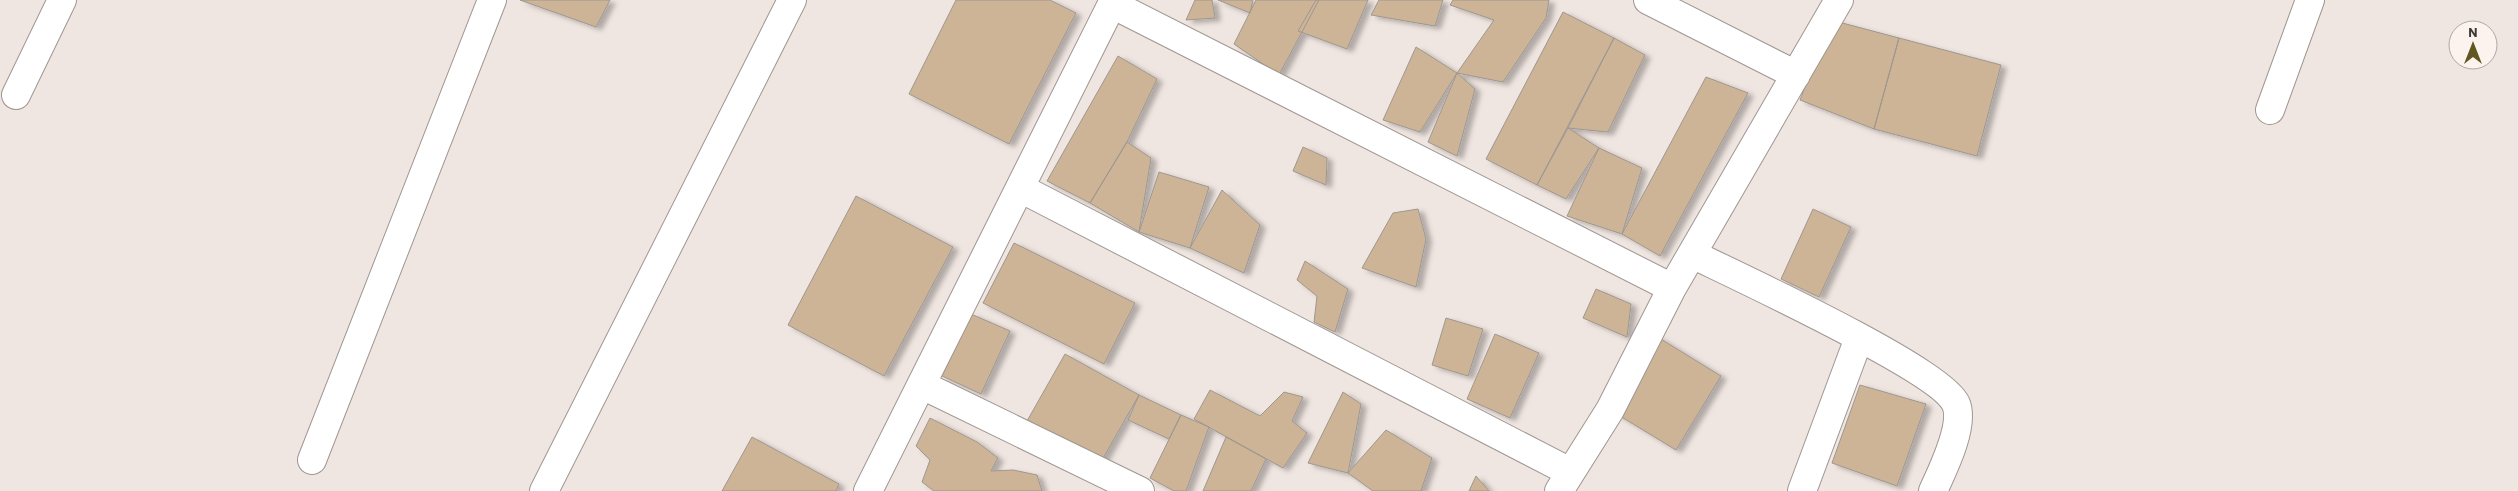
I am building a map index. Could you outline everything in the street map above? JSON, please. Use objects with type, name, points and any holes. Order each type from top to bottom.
[{"type":"street","points":[[16,95],[62,0]]},
{"type":"street","points":[[312,460],[492,0]]},
{"type":"street","points":[[544,491],[792,0]]},
{"type":"street","points":[[1648,0],[1796,75]]},
{"type":"street","points":[[1020,188],[1564,482],[1610,410],[1672,288],[1839,0]]},
{"type":"street","points":[[2270,110],[2310,0]]},
{"type":"street","points":[[868,491],[1113,2],[1672,288]]},
{"type":"street","points":[[1692,254],[1906,362],[1947,391],[1957,405],[1958,426],[1946,463],[1933,491]]},
{"type":"street","points":[[1802,491],[1859,338]]},
{"type":"street","points":[[922,385],[1140,491]]},
{"type":"building","points":[[520,0],[610,0],[596,27]]},
{"type":"building","points":[[956,0],[1050,0],[1076,13],[1009,144],[909,94]]},
{"type":"building","points":[[1195,0],[1212,0],[1215,18],[1186,20]]},
{"type":"building","points":[[1218,0],[1253,0],[1250,13]]},
{"type":"building","points":[[1256,0],[1319,0],[1279,75],[1234,44]]},
{"type":"building","points":[[1316,0],[1368,0],[1347,49],[1298,31]]},
{"type":"building","points":[[1379,0],[1443,0],[1435,26],[1371,15]]},
{"type":"building","points":[[1453,0],[1549,0],[1546,18],[1503,82],[1457,73],[1494,20],[1450,5]]},
{"type":"building","points":[[1563,12],[1614,38],[1537,185],[1486,159]]},
{"type":"building","points":[[1831,20],[1899,38],[1874,129],[1800,100]]},
{"type":"building","points":[[1614,38],[1645,55],[1608,132],[1568,128]]},
{"type":"building","points":[[1899,38],[2001,65],[1977,156],[1874,129]]},
{"type":"building","points":[[1416,47],[1457,73],[1420,132],[1383,120]]},
{"type":"building","points":[[1118,56],[1157,79],[1127,142],[1090,203],[1047,181]]},
{"type":"building","points":[[1457,73],[1475,89],[1457,156],[1428,142]]},
{"type":"building","points":[[1706,77],[1748,93],[1660,256],[1622,234]]},
{"type":"building","points":[[1568,128],[1599,148],[1566,199],[1537,185]]},
{"type":"building","points":[[1127,142],[1151,158],[1139,232],[1090,203]]},
{"type":"building","points":[[1303,147],[1327,158],[1326,185],[1293,171]]},
{"type":"building","points":[[1599,148],[1642,168],[1622,234],[1567,216]]},
{"type":"building","points":[[1159,172],[1209,187],[1190,248],[1139,232]]},
{"type":"building","points":[[1222,190],[1260,225],[1244,273],[1190,248]]},
{"type":"building","points":[[856,196],[953,247],[884,376],[788,325]]},
{"type":"building","points":[[1418,209],[1426,239],[1416,287],[1362,268],[1393,213]]},
{"type":"building","points":[[1813,209],[1851,227],[1819,297],[1781,279]]},
{"type":"building","points":[[1014,243],[1135,303],[1104,364],[983,303]]},
{"type":"building","points":[[1305,261],[1348,289],[1335,332],[1314,322],[1317,296],[1297,280]]},
{"type":"building","points":[[1596,289],[1631,304],[1627,337],[1583,318]]},
{"type":"building","points":[[971,314],[1010,331],[981,394],[942,376]]},
{"type":"building","points":[[1446,318],[1483,329],[1468,376],[1432,365]]},
{"type":"building","points":[[1495,334],[1539,353],[1510,418],[1467,399]]},
{"type":"building","points":[[1656,336],[1721,376],[1676,450],[1610,410]]},
{"type":"building","points":[[1065,354],[1139,395],[1101,462],[1027,421]]},
{"type":"building","points":[[1860,385],[1926,404],[1897,486],[1832,463]]},
{"type":"building","points":[[1210,390],[1260,416],[1284,392],[1303,397],[1292,421],[1307,433],[1283,468],[1194,419]]},
{"type":"building","points":[[1343,392],[1361,404],[1348,473],[1308,463]]},
{"type":"building","points":[[1139,395],[1181,415],[1169,439],[1128,420]]},
{"type":"building","points":[[1181,415],[1209,427],[1186,491],[1174,491],[1150,478]]},
{"type":"building","points":[[930,418],[977,442],[998,458],[991,471],[1013,470],[1037,475],[1042,491],[934,491],[922,482],[930,460],[916,446]]},
{"type":"building","points":[[1386,430],[1432,458],[1421,491],[1373,491],[1348,473]]},
{"type":"building","points":[[752,437],[839,484],[836,491],[722,491]]},
{"type":"building","points":[[1226,437],[1266,459],[1251,491],[1203,491]]},
{"type":"building","points":[[1476,476],[1489,491],[1469,491]]}]
